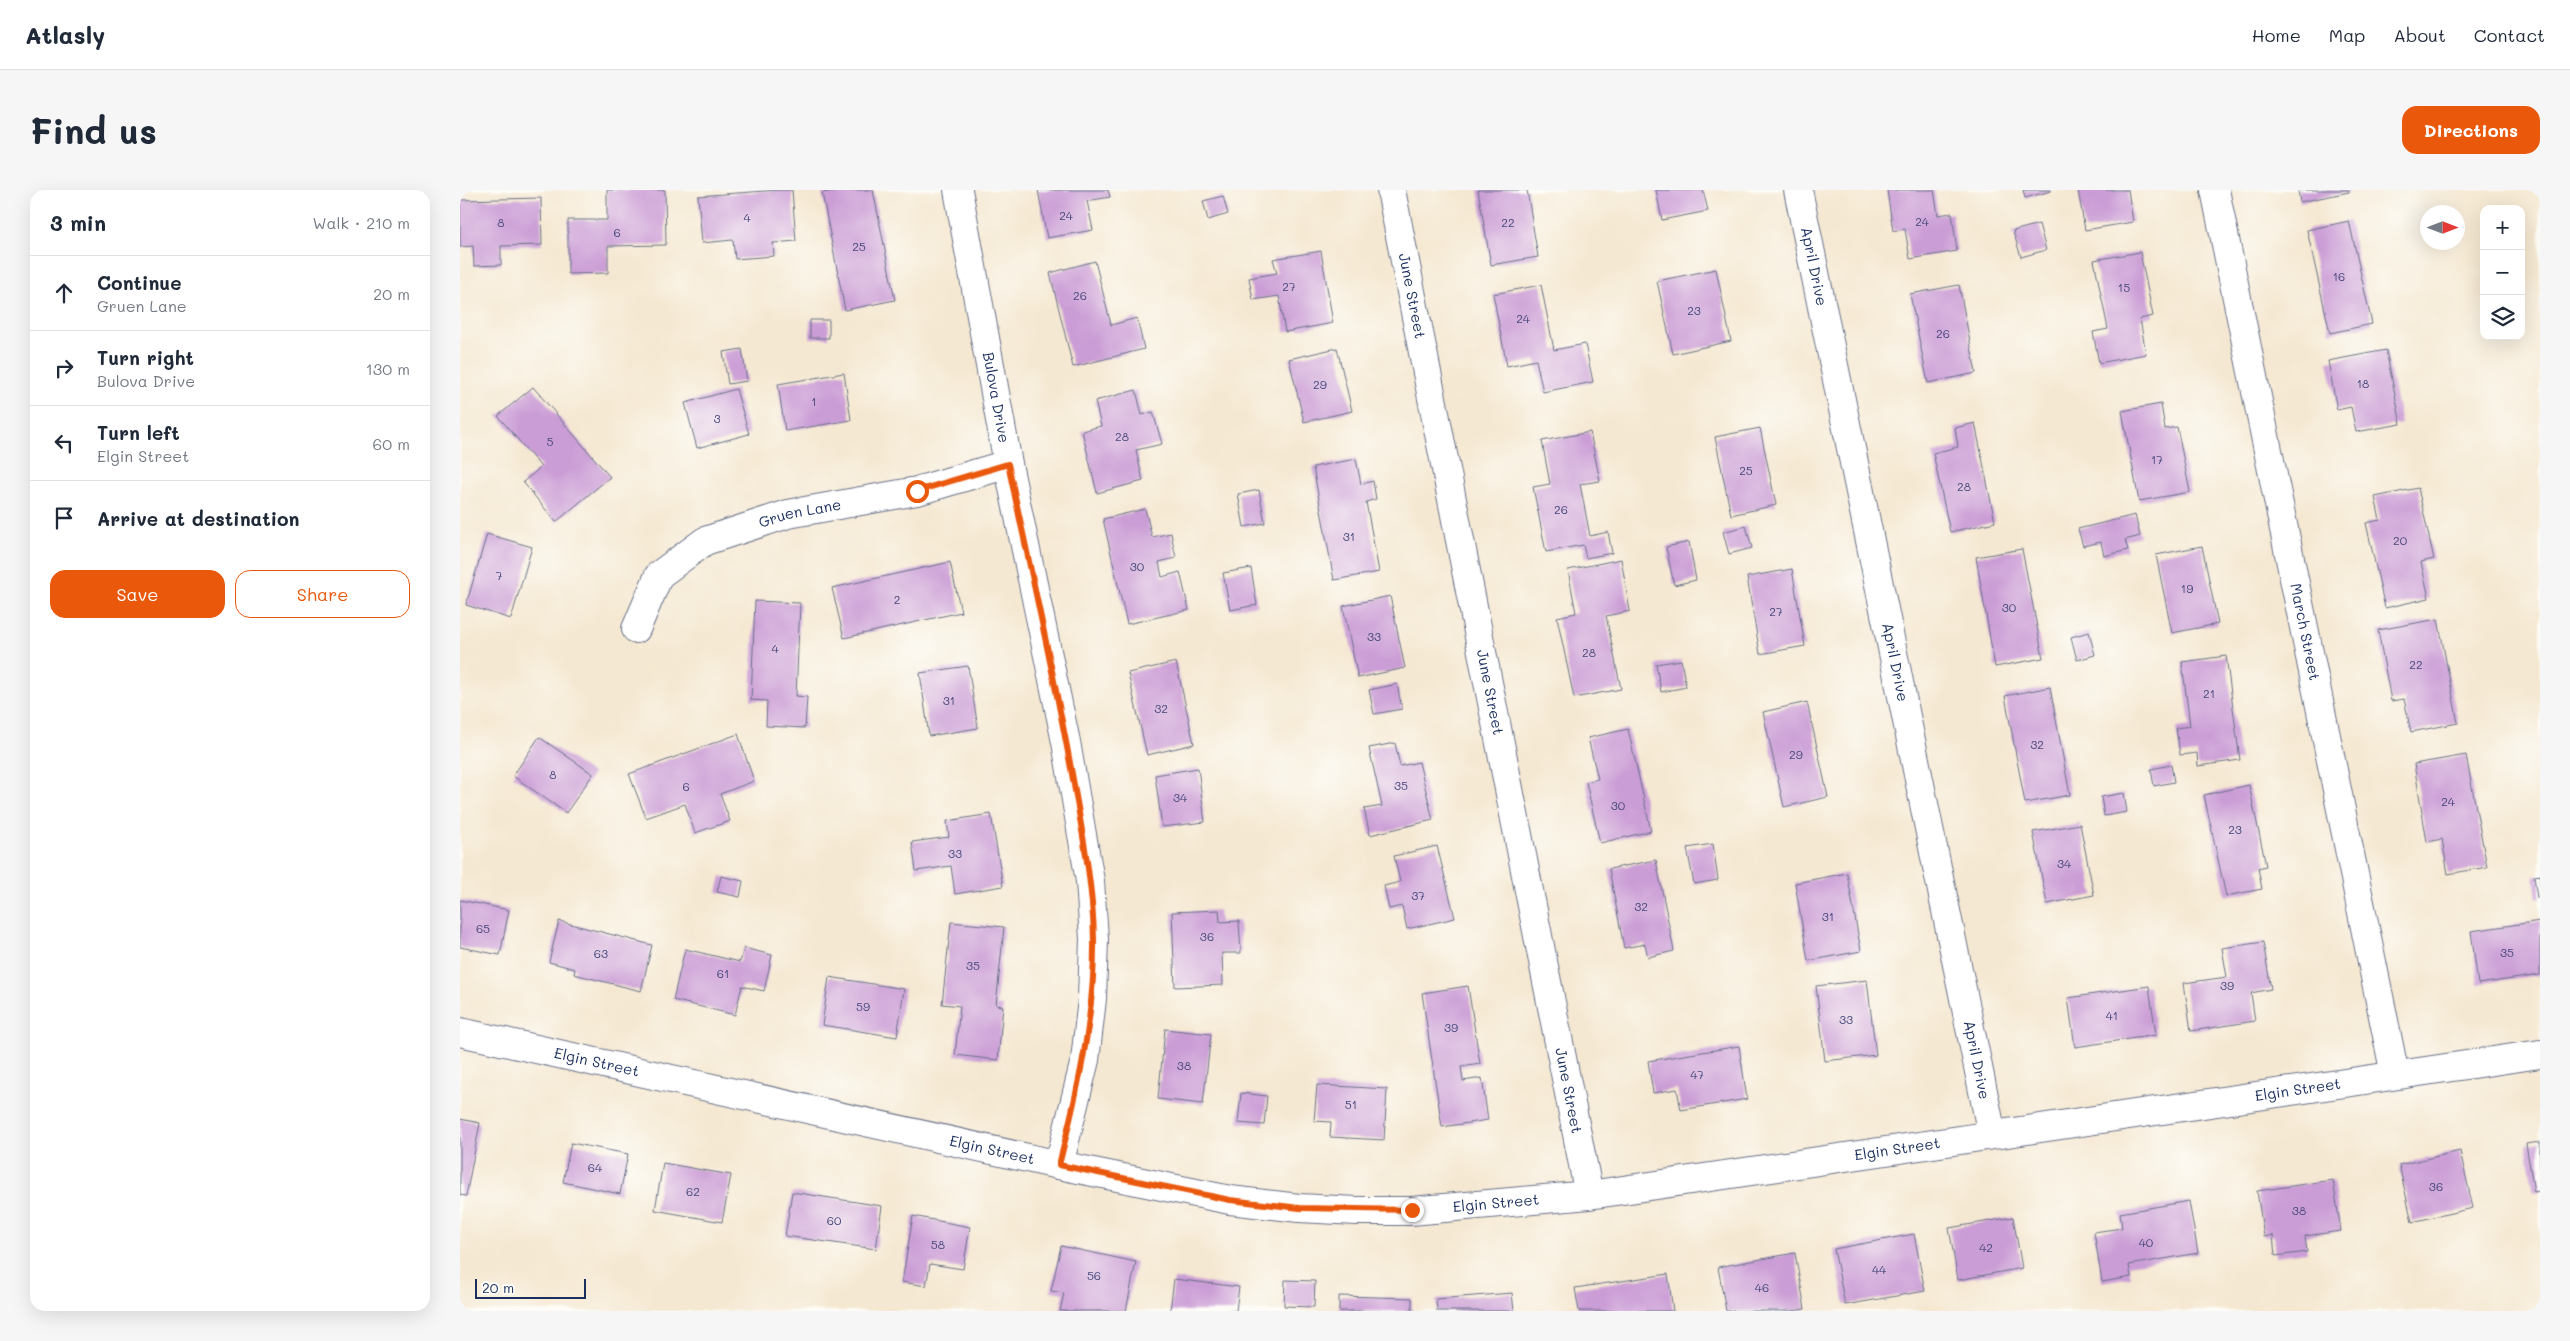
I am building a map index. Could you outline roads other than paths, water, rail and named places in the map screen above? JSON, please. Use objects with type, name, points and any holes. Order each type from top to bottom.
[{"type":"street","name":"Bulova Drive","points":[[958,190],[1008,464],[1066,742],[1090,881],[1094,939],[1092,999],[1085,1060],[1059,1165]]},
{"type":"street","name":"June Street","points":[[1391,190],[1589,1195]]},
{"type":"street","name":"April Drive","points":[[1798,190],[1992,1135]]},
{"type":"street","name":"March Street","points":[[2215,190],[2395,1075]]},
{"type":"street","name":"Gruen Lane","points":[[636,629],[659,575],[705,540],[788,514],[917,491],[1008,464]]},
{"type":"street","name":"Elgin Street","points":[[460,1032],[1059,1165],[1230,1200],[1300,1208],[1412,1210],[1589,1195],[2540,1054]]}]
